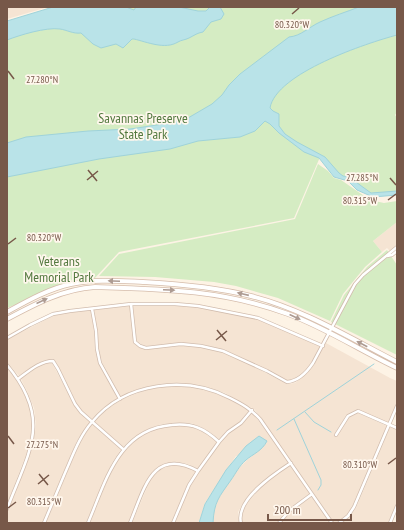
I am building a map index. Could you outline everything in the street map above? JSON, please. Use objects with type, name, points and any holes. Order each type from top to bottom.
[{"type":"main road","points":[[7,312],[44,293],[70,284],[82,282],[110,281],[183,284],[221,289],[252,296],[288,308],[332,328],[397,362]]},
{"type":"main road","points":[[7,318],[39,302],[70,290],[82,288],[103,287],[177,290],[222,296],[253,303],[289,314],[397,368]]},
{"type":"street","points":[[131,304],[135,342],[140,346],[146,348],[181,344],[201,346],[223,351],[287,382],[294,382],[307,372],[330,334],[355,284],[363,275],[397,247]]},
{"type":"street","points":[[386,256],[392,255],[397,251]]},
{"type":"street","points":[[7,338],[53,314],[131,304],[175,304],[228,311],[258,318],[323,346]]},
{"type":"street","points":[[92,309],[100,363],[120,399]]},
{"type":"street","points":[[18,378],[47,361],[53,362],[58,368],[75,404],[81,412],[123,449]]},
{"type":"street","points":[[7,365],[18,378],[26,392],[32,408],[34,425],[32,444],[7,509]]},
{"type":"street","points":[[44,523],[79,441],[92,421],[109,406],[120,399],[159,385],[177,384],[199,386],[224,395],[252,410],[260,419],[332,523]]},
{"type":"street","points":[[339,523],[348,516],[354,507],[397,406]]},
{"type":"street","points":[[173,523],[189,485],[198,471],[219,442],[228,432],[241,423],[252,410]]},
{"type":"street","points":[[336,435],[348,416],[358,411],[397,428]]},
{"type":"street","points":[[88,523],[113,463],[131,441],[149,430],[162,426],[179,424],[201,428],[211,434],[219,442]]},
{"type":"street","points":[[241,523],[240,512],[248,500],[262,484],[291,463]]},
{"type":"street","points":[[130,523],[146,484],[155,472],[168,464],[188,465],[198,471]]},
{"type":"street","points":[[279,523],[289,511],[312,494]]},
{"type":"street","points":[[390,523],[397,506]]},
{"type":"shaded area","points":[[7,7],[48,7],[7,19]]},
{"type":"shaded area","points":[[397,222],[397,244],[390,251],[387,248],[382,252],[373,241]]},
{"type":"shaded area","points":[[133,305],[175,305],[227,312],[257,319],[321,346],[306,371],[294,380],[287,381],[243,358],[224,350],[201,344],[181,343],[147,346],[141,344],[137,341],[135,333]]},
{"type":"shaded area","points":[[130,306],[134,342],[140,347],[146,349],[181,346],[201,347],[222,352],[241,360],[287,384],[295,383],[308,372],[326,343],[397,381],[397,403],[388,423],[358,410],[346,415],[334,436],[336,437],[349,417],[358,413],[387,426],[353,507],[347,515],[340,521],[334,523],[254,409],[225,393],[200,385],[177,383],[159,384],[139,389],[121,397],[102,362],[98,349],[94,310]]},
{"type":"shaded area","points":[[91,310],[95,349],[99,363],[118,398],[92,419],[82,411],[76,403],[54,361],[46,360],[38,363],[19,376],[7,362],[7,340],[10,338],[53,316],[70,312]]},
{"type":"shaded area","points":[[52,363],[74,404],[80,413],[90,422],[77,441],[42,523],[11,523],[7,521],[7,514],[33,444],[36,425],[34,408],[21,379],[39,366]]},
{"type":"shaded area","points":[[7,367],[17,379],[24,392],[31,409],[33,425],[30,444],[7,505],[8,437]]},
{"type":"shaded area","points":[[177,386],[199,388],[223,396],[250,410],[240,422],[219,439],[201,427],[191,423],[162,424],[148,429],[130,440],[123,447],[94,421],[110,407],[121,400],[140,392],[159,387]]},
{"type":"shaded area","points":[[252,412],[289,462],[261,483],[246,499],[238,512],[239,523],[213,523],[213,511],[218,498],[237,470],[256,453],[236,456],[205,503],[199,523],[175,523],[190,485],[220,442],[229,433],[242,424]]},
{"type":"shaded area","points":[[92,424],[121,449],[112,463],[86,523],[46,523],[80,442]]},
{"type":"shaded area","points":[[190,426],[200,430],[210,435],[217,442],[198,469],[188,464],[178,462],[160,466],[149,476],[129,523],[90,523],[114,464],[124,450],[139,437],[149,432],[162,427]]},
{"type":"shaded area","points":[[390,427],[397,429],[397,502],[388,523],[342,523],[356,508]]},
{"type":"shaded area","points":[[178,465],[187,467],[196,472],[188,484],[171,523],[132,523],[151,478],[161,469]]},
{"type":"shaded area","points":[[290,465],[310,494],[288,510],[277,523],[242,523],[241,512],[249,501],[263,485]]},
{"type":"shaded area","points":[[312,496],[330,523],[281,523],[290,512]]},
{"type":"green space","name":"Savannas Preserve State Park","points":[[102,7],[397,7],[397,112],[395,115],[397,118],[397,191],[370,194],[361,191],[335,171],[320,157],[294,218],[119,252],[94,279],[71,282],[7,308],[7,32]]},
{"type":"green space","points":[[318,164],[328,171],[334,178],[341,180],[370,200],[384,203],[397,201],[397,222],[373,241],[382,252],[365,267],[343,294],[330,321],[278,298],[236,286],[214,282],[155,277],[99,276],[119,254],[295,219]]},
{"type":"green space","points":[[387,250],[397,265],[397,355],[331,322],[344,295],[367,267]]},
{"type":"water","points":[[53,7],[126,7],[134,10],[136,7],[179,7],[206,11],[210,7],[220,7],[224,14],[221,19],[211,22],[203,32],[188,39],[167,45],[156,45],[132,39],[123,48],[116,44],[101,48],[93,44],[81,33],[54,29],[33,32],[7,40],[7,21]]},
{"type":"water","points":[[359,7],[397,7],[397,35],[345,52],[324,61],[288,83],[276,95],[270,108],[279,114],[279,126],[285,134],[325,157],[343,176],[349,177],[371,193],[397,191],[397,195],[373,197],[357,190],[348,181],[334,177],[319,158],[304,152],[265,121],[255,131],[240,137],[198,141],[170,149],[99,159],[7,177],[7,143],[26,137],[88,131],[130,129],[188,118],[212,104],[240,74],[289,37],[301,33],[325,20]]},
{"type":"water","points":[[259,436],[267,441],[260,450],[241,465],[223,491],[216,505],[213,523],[199,523],[205,504],[226,470],[246,446]]},
{"type":"waterway","points":[[277,430],[374,364]]},
{"type":"waterway","points":[[305,412],[314,422],[331,432]]},
{"type":"waterway","points":[[294,419],[321,480],[321,485],[318,490]]},
{"type":"park label","name":"Veterans Memorial Park","points":[[59,270]]}]
